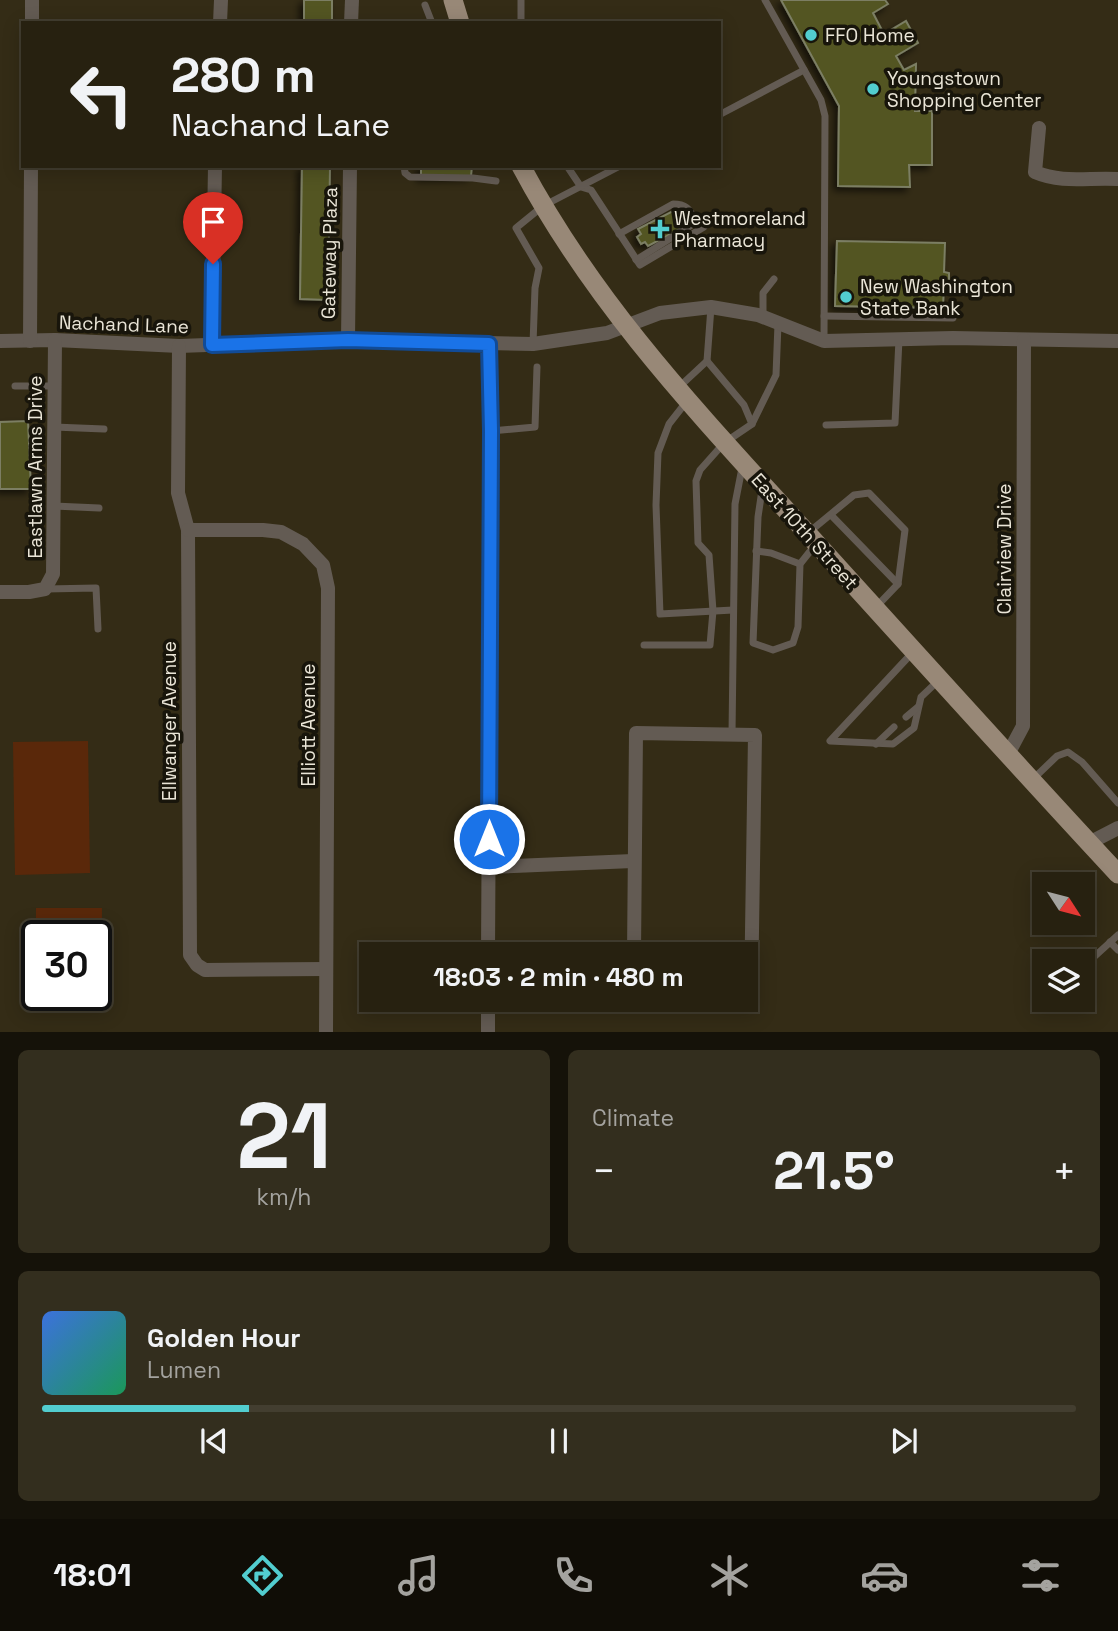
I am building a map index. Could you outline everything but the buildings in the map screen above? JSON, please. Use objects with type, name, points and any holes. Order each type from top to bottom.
[{"type":"main road","points":[[453,0],[459,21]]},
{"type":"main road","name":"East 10th Street","points":[[522,168],[543,206],[624,327],[724,443],[1118,874]]},
{"type":"street","points":[[32,0],[32,21]]},
{"type":"street","points":[[220,0],[220,21]]},
{"type":"street","points":[[351,21],[352,0]]},
{"type":"street","points":[[1039,128],[1035,172],[1048,178],[1077,181],[1118,179]]},
{"type":"street","points":[[30,341],[31,168]]},
{"type":"street","points":[[212,345],[215,168]]},
{"type":"street","name":"Gateway Plaza","points":[[348,340],[349,168]]},
{"type":"street","name":"Nachand Lane","points":[[0,341],[55,340],[179,346],[348,340],[533,344],[607,333],[660,313],[711,307],[758,315],[824,341],[1118,341]]},
{"type":"street","name":"Eastlawn Arms Drive","points":[[45,589],[53,574],[55,340]]},
{"type":"street","name":"Clairview Drive","points":[[1008,754],[1023,726],[1024,340]]},
{"type":"street","points":[[488,942],[491,431],[489,344]]},
{"type":"street","name":"Ellwanger Avenue","points":[[179,346],[178,493],[188,530],[190,955],[197,965],[205,970],[326,969]]},
{"type":"street","name":"Elliott Avenue","points":[[188,530],[281,532],[303,544],[323,565],[328,587],[326,1032]]},
{"type":"street","points":[[0,592],[45,589]]},
{"type":"street","points":[[634,942],[636,733],[755,735],[752,942]]},
{"type":"street","points":[[1089,843],[1118,828]]},
{"type":"street","points":[[489,867],[634,861]]},
{"type":"street","points":[[488,1012],[488,1032]]},
{"type":"lane","points":[[521,0],[521,21]]},
{"type":"lane","points":[[765,0],[821,100],[825,116],[824,341]]},
{"type":"lane","points":[[425,5],[431,21]]},
{"type":"lane","points":[[721,114],[804,71]]},
{"type":"lane","points":[[404,168],[410,177],[496,181]]},
{"type":"lane","points":[[569,168],[580,187],[591,190],[640,265],[704,227]]},
{"type":"lane","points":[[533,344],[535,288],[539,268],[516,228],[543,206],[616,168]]},
{"type":"lane","points":[[619,234],[673,204],[680,204],[689,210],[693,219],[690,226],[636,260]]},
{"type":"lane","points":[[758,315],[763,311],[763,293],[774,279]]},
{"type":"lane","points":[[711,307],[707,361],[682,395],[659,453],[656,505],[660,614],[733,610]]},
{"type":"lane","points":[[824,316],[953,318]]},
{"type":"lane","points":[[644,645],[710,645],[713,611],[709,555],[698,543],[696,481],[700,470],[724,443],[752,424],[776,375],[778,324]]},
{"type":"lane","points":[[826,425],[895,423],[899,340]]},
{"type":"lane","points":[[707,361],[744,405],[752,424]]},
{"type":"lane","points":[[491,431],[535,427],[537,367]]},
{"type":"lane","points":[[15,386],[54,386]]},
{"type":"lane","points":[[54,427],[104,429]]},
{"type":"lane","points":[[732,734],[735,504],[743,463]]},
{"type":"lane","points":[[763,486],[758,517],[753,643],[773,650],[793,643],[798,627],[800,564],[812,539],[831,515],[854,495],[869,493],[905,530],[898,584],[875,608]]},
{"type":"lane","points":[[53,506],[99,508]]},
{"type":"lane","points":[[831,515],[898,584]]},
{"type":"lane","points":[[756,551],[771,553],[800,564]]},
{"type":"lane","points":[[45,589],[96,588],[98,629]]},
{"type":"lane","points":[[914,651],[830,741],[894,744],[914,728],[921,697],[940,679]]},
{"type":"lane","points":[[906,717],[919,706]]},
{"type":"lane","points":[[876,744],[894,727]]},
{"type":"lane","points":[[1032,780],[1057,756],[1068,752],[1082,761],[1118,803]]},
{"type":"lane","points":[[1095,956],[1118,934]]},
{"type":"lane","points":[[1110,942],[1118,950]]},
{"type":"shaded area","points":[[88,741],[90,873],[15,875],[13,742]]},
{"type":"shaded area","points":[[36,908],[102,908],[102,920],[36,920]]},
{"type":"place","name":"FFO Home","points":[[811,35]]},
{"type":"place","name":"Youngstown Shopping Center","points":[[873,89]]},
{"type":"place","name":"Westmoreland Pharmacy","points":[[660,229]]},
{"type":"place","name":"New Washington State Bank","points":[[846,297]]},
{"type":"route","points":[[213,264],[212,345],[348,340],[489,344],[489,839]]}]
